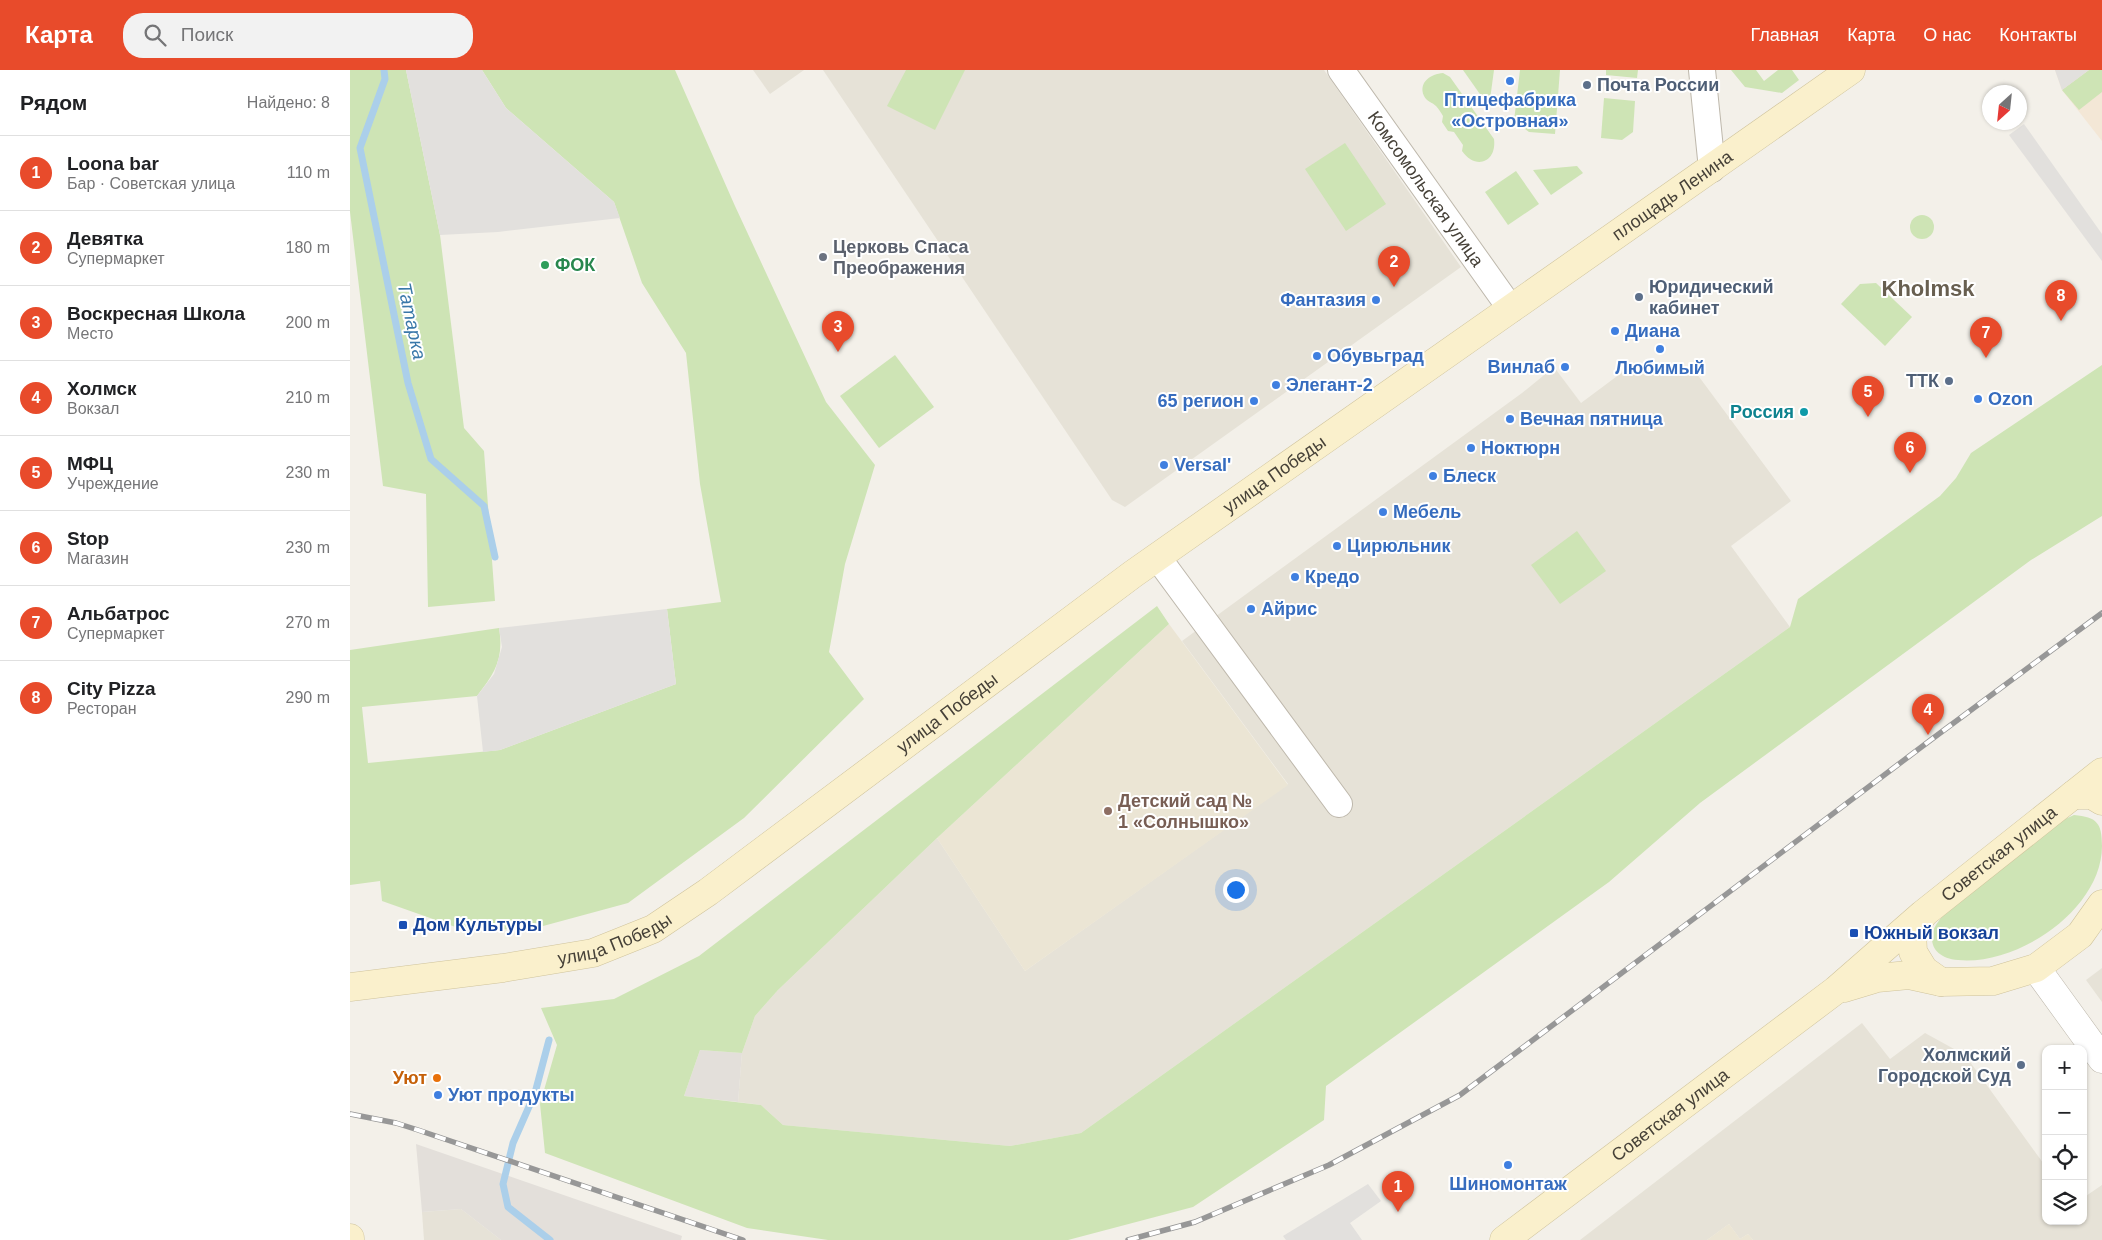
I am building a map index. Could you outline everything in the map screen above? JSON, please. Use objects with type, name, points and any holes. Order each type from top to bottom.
[{"type":"main road","name":"площадь Ленина","points":[[1503,314],[1851,70]]},
{"type":"main road","name":"улица Победы","points":[[350,987],[503,968],[593,953],[654,928],[708,892],[1158,558],[1503,314]]},
{"type":"main road","name":"Советская улица","points":[[1504,1240],[1836,990],[1923,914],[2102,772]]},
{"type":"main road","name":"Советская улица","points":[[2074,795],[2092,795],[2102,801]]},
{"type":"main road","name":"Советская улица","points":[[1836,990],[1885,977],[1908,975],[1941,982],[1993,981],[2036,968],[2080,935],[2102,904]]},
{"type":"main road","name":"Советская улица","points":[[1923,914],[1912,931],[1913,952],[1924,970],[1941,982]]},
{"type":"street","name":"Комсомольская улица","points":[[1341,70],[1503,314]]},
{"type":"street","points":[[1702,70],[1712,169]]},
{"type":"street","points":[[1158,558],[1339,804]]},
{"type":"street","points":[[2036,968],[2102,1059]]},
{"type":"shaded area","points":[[406,70],[482,70],[506,108],[614,202],[620,218],[498,232],[440,235]]},
{"type":"shaded area","points":[[753,70],[804,70],[770,94]]},
{"type":"shaded area","points":[[823,70],[1324,70],[1461,267],[1125,507],[1112,500]]},
{"type":"shaded area","points":[[2055,70],[2102,70],[2102,141],[2062,90]]},
{"type":"shaded area","points":[[2055,70],[2089,70],[2062,90]]},
{"type":"shaded area","points":[[2027,128],[2102,234],[2102,261],[2009,135],[2016,130],[2027,130]]},
{"type":"shaded area","points":[[1632,365],[1697,374],[1791,501],[1731,546],[1790,627],[1081,1133],[1010,1146],[783,1125],[761,1105],[738,1102],[742,1053],[755,1016],[778,990],[937,838],[1025,971],[1288,784],[1182,641],[1522,393],[1554,367],[1581,403]]},
{"type":"shaded area","points":[[667,609],[676,684],[500,750],[483,752],[477,696],[494,674],[502,647],[499,628]]},
{"type":"shaded area","name":"Детский сад № 1 «Солнышко»","points":[[1169,624],[1288,785],[1025,971],[937,838]]},
{"type":"shaded area","points":[[2102,968],[2102,1002],[2086,980]]},
{"type":"shaded area","points":[[1862,1023],[1890,1059],[1925,1033],[1965,1055],[2042,1161],[2042,1225],[2087,1225],[2087,1195],[2102,1185],[2102,1240],[1753,1240],[1748,1234],[1740,1239],[1729,1224],[1707,1240],[1580,1240]]},
{"type":"shaded area","points":[[700,1050],[742,1053],[738,1102],[684,1096]]},
{"type":"shaded area","points":[[416,1144],[682,1236],[681,1240],[501,1240],[461,1209],[422,1212]]},
{"type":"shaded area","points":[[1368,1184],[1381,1201],[1350,1223],[1362,1240],[1286,1240],[1283,1236]]},
{"type":"shaded area","points":[[461,1209],[501,1240],[424,1240],[422,1212]]},
{"type":"shaded area","points":[[1729,1224],[1740,1239],[1748,1234],[1753,1240],[1707,1240]]},
{"type":"green space","points":[[350,70],[406,70],[440,235],[464,428],[484,451],[495,601],[428,607],[426,494],[383,486],[350,212]]},
{"type":"green space","points":[[482,70],[675,70],[735,206],[826,402],[875,465],[845,564],[829,652],[864,699],[744,818],[628,903],[532,929],[464,930],[382,901],[380,881],[350,885],[350,650],[499,628],[500,648],[497,665],[477,696],[362,707],[368,763],[500,750],[676,684],[667,609],[721,602],[700,484],[686,353],[642,283],[614,202],[506,108]]},
{"type":"green space","points":[[906,70],[965,70],[935,130],[887,106]]},
{"type":"green space","points":[[1463,70],[1494,70],[1489,107]]},
{"type":"green space","points":[[1520,70],[1560,70],[1555,134],[1529,132],[1514,121]]},
{"type":"green space","points":[[1606,70],[1638,70],[1637,78],[1606,75]]},
{"type":"green space","points":[[1731,70],[1756,70],[1764,81],[1778,70],[1792,70],[1799,80],[1782,93],[1745,87]]},
{"type":"green space","points":[[2089,70],[2102,70],[2102,92],[2079,110],[2062,90]]},
{"type":"green space","points":[[1443,73],[1450,77],[1494,139],[1492,154],[1484,161],[1473,161],[1467,157],[1462,151],[1463,145],[1454,132],[1448,131],[1442,122],[1443,116],[1439,110],[1424,96],[1424,83],[1430,77]]},
{"type":"green space","points":[[1604,98],[1635,101],[1633,132],[1622,140],[1601,138]]},
{"type":"green space","points":[[1345,143],[1386,204],[1346,231],[1305,169]]},
{"type":"green space","points":[[1577,166],[1583,173],[1551,195],[1533,170]]},
{"type":"green space","points":[[1516,171],[1539,204],[1508,225],[1485,192]]},
{"type":"green space","points":[[1922,215],[1931,218],[1934,227],[1931,236],[1922,239],[1913,236],[1910,227],[1913,218]]},
{"type":"green space","points":[[1876,283],[1912,317],[1885,346],[1841,304],[1860,284]]},
{"type":"green space","points":[[895,355],[934,407],[879,448],[840,396]]},
{"type":"green space","points":[[2102,365],[2102,516],[2031,560],[1700,803],[1609,882],[1326,1086],[1324,1120],[1193,1207],[1068,1240],[828,1240],[747,1228],[545,1153],[540,1104],[557,1045],[541,1008],[614,999],[699,956],[1157,606],[1169,624],[937,838],[778,990],[755,1016],[742,1053],[700,1050],[684,1096],[761,1105],[783,1125],[1010,1146],[1081,1133],[1790,627],[1798,599],[1940,496],[1956,478],[1971,453]]},
{"type":"green space","points":[[1577,531],[1606,571],[1560,604],[1531,565]]},
{"type":"green space","points":[[2074,815],[2088,817],[2097,823],[2101,832],[2102,846],[2098,869],[2088,891],[2072,911],[2052,929],[2030,943],[2006,954],[1981,959],[1958,960],[1941,955],[1936,950],[1932,938],[1937,923],[1943,916],[2061,821]]},
{"type":"waterway","name":"Татарка","points":[[384,70],[385,79],[360,148],[408,383],[431,459],[484,506],[495,557]]},
{"type":"waterway","name":"Татарка","points":[[549,1040],[535,1093],[513,1143],[503,1184],[508,1207],[550,1240]]},
{"type":"railway","points":[[1128,1240],[1195,1222],[1329,1165],[1460,1095],[2102,613]]},
{"type":"railway","points":[[350,1114],[396,1123],[418,1130],[743,1240]]},
{"type":"place","name":"Птицефабрика «Островная»","points":[[1510,81]]},
{"type":"place","name":"Почта России","points":[[1587,85]]},
{"type":"place","name":"Церковь Спаса Преображения","points":[[823,257]]},
{"type":"place","name":"ФОК","points":[[545,265]]},
{"type":"place","name":"Девятка","points":[[1394,287]]},
{"type":"place","name":"Юридический кабинет","points":[[1639,297]]},
{"type":"place","name":"Фантазия","points":[[1376,300]]},
{"type":"place","name":"City Pizza","points":[[2061,321]]},
{"type":"place","name":"Диана","points":[[1615,331]]},
{"type":"place","name":"Любимый","points":[[1660,349]]},
{"type":"place","name":"Воскресная Школа","points":[[838,352]]},
{"type":"place","name":"Обувьград","points":[[1317,356]]},
{"type":"place","name":"Альбатрос","points":[[1986,358]]},
{"type":"place","name":"Винлаб","points":[[1565,367]]},
{"type":"place","name":"ТТК","points":[[1949,381]]},
{"type":"place","name":"Элегант-2","points":[[1276,385]]},
{"type":"place","name":"Ozon","points":[[1978,399]]},
{"type":"place","name":"65 регион","points":[[1254,401]]},
{"type":"place","name":"Россия","points":[[1804,412]]},
{"type":"place","name":"МФЦ","points":[[1868,417]]},
{"type":"place","name":"Вечная пятница","points":[[1510,419]]},
{"type":"place","name":"Ноктюрн","points":[[1471,448]]},
{"type":"place","name":"Versal'","points":[[1164,465]]},
{"type":"place","name":"Stop","points":[[1910,473]]},
{"type":"place","name":"Блеск","points":[[1433,476]]},
{"type":"place","name":"Мебель","points":[[1383,512]]},
{"type":"place","name":"Цирюльник","points":[[1337,546]]},
{"type":"place","name":"Кредо","points":[[1295,577]]},
{"type":"place","name":"Айрис","points":[[1251,609]]},
{"type":"place","name":"Холмск","points":[[1928,735]]},
{"type":"place","name":"Детский сад № 1 «Солнышко»","points":[[1108,811]]},
{"type":"place","name":"Дом Культуры","points":[[403,925]]},
{"type":"place","name":"Южный вокзал","points":[[1854,933]]},
{"type":"place","name":"Холмский Городской Суд","points":[[2021,1065]]},
{"type":"place","name":"Уют","points":[[437,1078]]},
{"type":"place","name":"Уют продукты","points":[[438,1095]]},
{"type":"place","name":"Шиномонтаж","points":[[1508,1165]]},
{"type":"place","name":"Loona bar","points":[[1398,1212]]},
{"type":"district","name":"Kholmsk","points":[[1928,288]]}]
